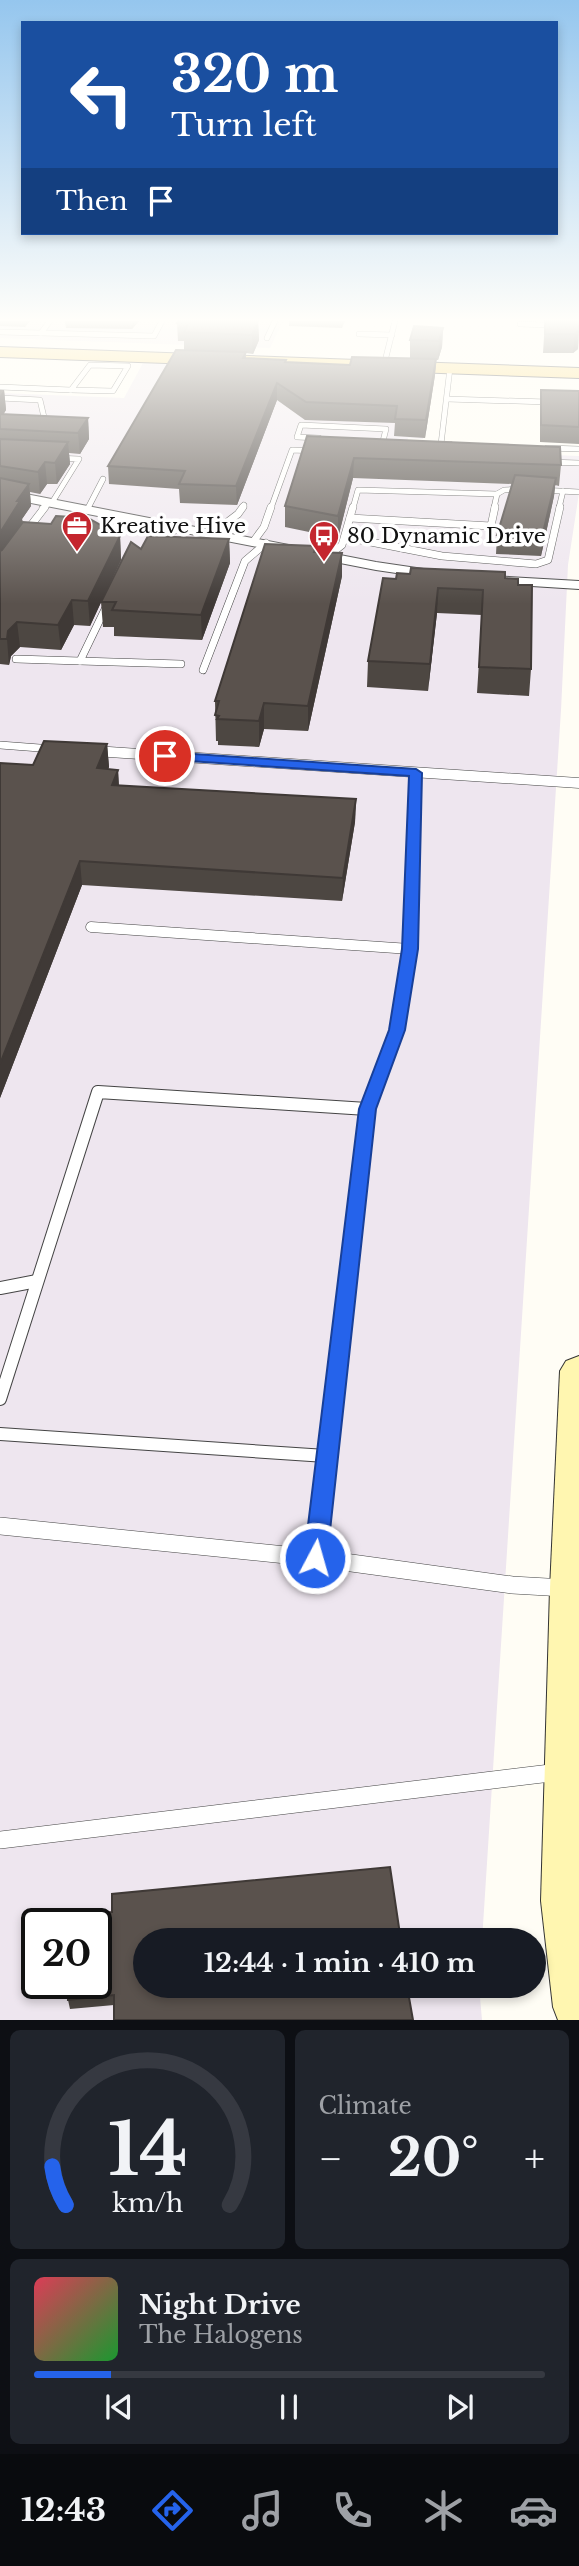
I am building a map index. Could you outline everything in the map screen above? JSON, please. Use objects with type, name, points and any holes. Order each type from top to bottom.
[{"type":"main road","points":[[579,1371],[571,1589],[573,1771],[566,1901],[579,2007]]},
{"type":"street","points":[[0,493],[447,576]]},
{"type":"street","points":[[471,579],[579,585]]},
{"type":"lane","points":[[35,430],[47,431],[43,415]]},
{"type":"lane","points":[[441,444],[445,415]]},
{"type":"lane","points":[[334,439],[297,437],[301,425],[386,429],[383,441]]},
{"type":"lane","points":[[371,441],[395,442]]},
{"type":"lane","points":[[429,444],[454,445]]},
{"type":"lane","points":[[540,448],[579,449]]},
{"type":"lane","points":[[203,670],[245,561],[264,527],[292,450],[319,452]]},
{"type":"lane","points":[[20,540],[40,510],[53,502],[79,459],[53,458]]},
{"type":"lane","points":[[538,461],[579,463]]},
{"type":"lane","points":[[88,508],[103,479]]},
{"type":"lane","points":[[328,556],[342,545],[358,490],[497,494],[513,488],[579,492]]},
{"type":"lane","points":[[345,537],[442,556],[536,564],[548,560],[563,491]]},
{"type":"lane","points":[[350,518],[491,526],[497,494]]},
{"type":"lane","points":[[214,533],[238,514],[244,505]]},
{"type":"lane","points":[[144,549],[179,527]]},
{"type":"lane","points":[[80,661],[109,600]]},
{"type":"lane","points":[[16,659],[181,664]]},
{"type":"lane","points":[[0,745],[69,750]]},
{"type":"lane","points":[[82,751],[579,783]]},
{"type":"lane","points":[[315,1558],[368,1109],[397,1030],[410,949],[416,773]]},
{"type":"lane","points":[[91,927],[410,949]]},
{"type":"lane","points":[[0,1399],[98,1092],[368,1109]]},
{"type":"lane","points":[[0,1288],[37,1281]]},
{"type":"lane","points":[[0,1434],[326,1456]]},
{"type":"lane","points":[[0,1526],[315,1558],[512,1585],[571,1589]]},
{"type":"lane","points":[[0,1840],[573,1771]]},
{"type":"shaded area","points":[[0,415],[427,415],[423,439],[408,438],[406,449],[579,456],[579,493],[568,565],[483,1928],[133,1928],[133,1998],[480,1998],[482,2020],[0,2020]]},
{"type":"building","points":[[0,415],[88,418],[78,433],[0,429]]},
{"type":"building","points":[[138,415],[264,415],[236,486],[179,484],[185,471],[108,466]]},
{"type":"building","points":[[396,415],[427,415],[426,420],[395,419]]},
{"type":"building","points":[[541,415],[579,415],[579,427],[541,425]]},
{"type":"building","points":[[307,436],[560,447],[561,465],[354,458],[338,516],[285,506]]},
{"type":"building","points":[[0,439],[68,442],[55,463],[45,462],[38,472],[0,466]]},
{"type":"building","points":[[515,475],[556,478],[542,537],[497,535]]},
{"type":"building","points":[[0,478],[29,484],[0,533]]},
{"type":"building","points":[[56,516],[88,518],[120,536],[88,601],[72,600],[58,625],[17,622],[8,631],[7,639],[0,639],[0,551],[23,522],[51,524]]},
{"type":"building","points":[[148,536],[229,539],[201,615],[112,610],[116,602],[101,602],[131,542],[141,549]]},
{"type":"building","points":[[265,544],[316,546],[314,552],[342,553],[308,706],[264,703],[259,721],[217,719],[219,716],[215,715],[219,701],[215,701]]},
{"type":"building","points":[[411,568],[505,572],[505,578],[518,579],[518,585],[532,585],[531,669],[479,667],[483,590],[438,588],[430,664],[368,661],[383,578],[396,579],[397,573],[410,574]]},
{"type":"building","points":[[44,741],[107,744],[97,768],[118,770],[112,785],[356,799],[343,878],[80,861],[0,1064],[0,763],[33,765]]},
{"type":"building","points":[[390,1867],[399,1928],[133,1928],[133,1998],[409,1998],[413,2020],[114,2020],[112,1894]]},
{"type":"place","name":"Kreative Hive","points":[[77,553]]},
{"type":"place","name":"80 Dynamic Drive","points":[[324,563]]},
{"type":"route","points":[[165,756],[416,773],[410,949],[397,1030],[368,1109],[315,1558]]}]
